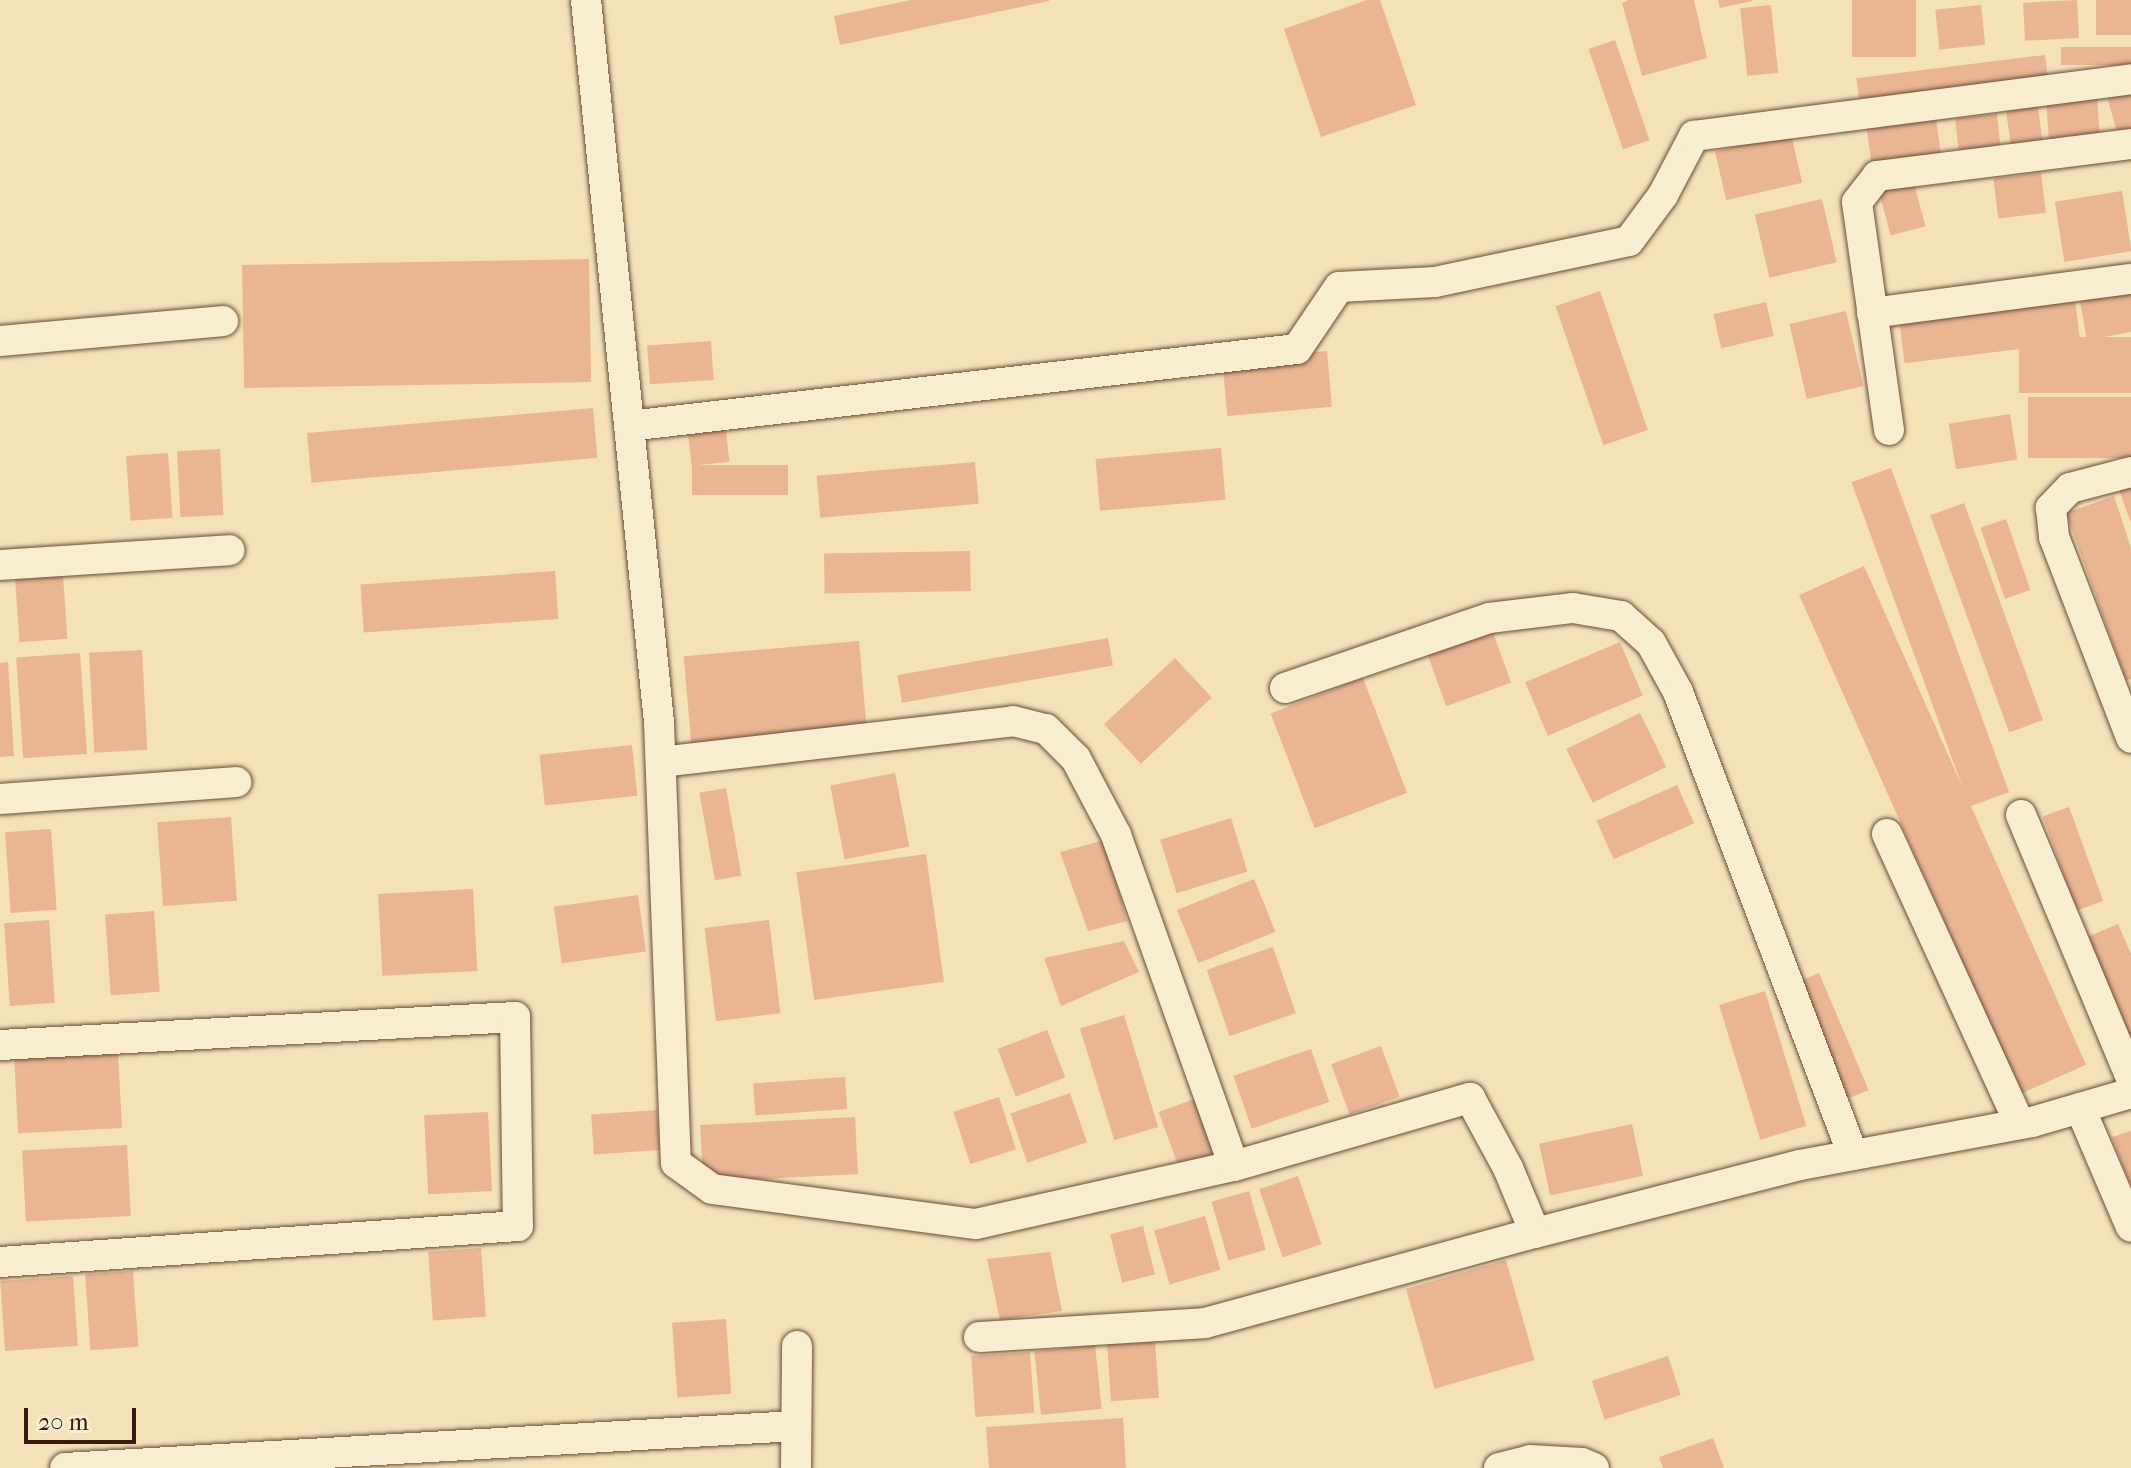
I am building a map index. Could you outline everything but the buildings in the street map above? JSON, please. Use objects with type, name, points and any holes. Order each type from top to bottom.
[{"type":"street","points":[[586,0],[661,762],[676,1163],[712,1189],[976,1224],[1234,1166],[1470,1098],[1508,1168],[1535,1233]]},
{"type":"street","points":[[629,426],[1297,349],[1339,287],[1435,282],[1629,241],[1663,195],[1694,136],[2131,79]]},
{"type":"street","points":[[1889,430],[1857,202],[1877,176],[2131,144]]},
{"type":"street","points":[[1872,313],[2131,279]]},
{"type":"street","points":[[0,341],[223,321]]},
{"type":"street","points":[[2131,472],[2070,488],[2051,508],[2051,523],[2131,738]]},
{"type":"street","points":[[0,565],[230,550]]},
{"type":"street","points":[[1285,688],[1489,618],[1573,608],[1621,616],[1651,643],[1678,692],[1853,1155]]},
{"type":"street","points":[[661,762],[1013,721],[1046,729],[1076,759],[1116,835],[1234,1166]]},
{"type":"street","points":[[0,799],[236,782]]},
{"type":"street","points":[[2021,815],[2131,1078]]},
{"type":"street","points":[[1887,834],[2020,1124]]},
{"type":"street","points":[[0,1045],[515,1017],[518,1226],[0,1262]]},
{"type":"street","points":[[979,1337],[1205,1323],[1800,1165],[2020,1124],[2131,1093]]},
{"type":"street","points":[[2080,1108],[2131,1227]]},
{"type":"street","points":[[796,1468],[797,1346]]},
{"type":"street","points":[[65,1468],[796,1426]]},
{"type":"street","points":[[1499,1468],[1530,1460],[1582,1463],[1594,1468]]}]
